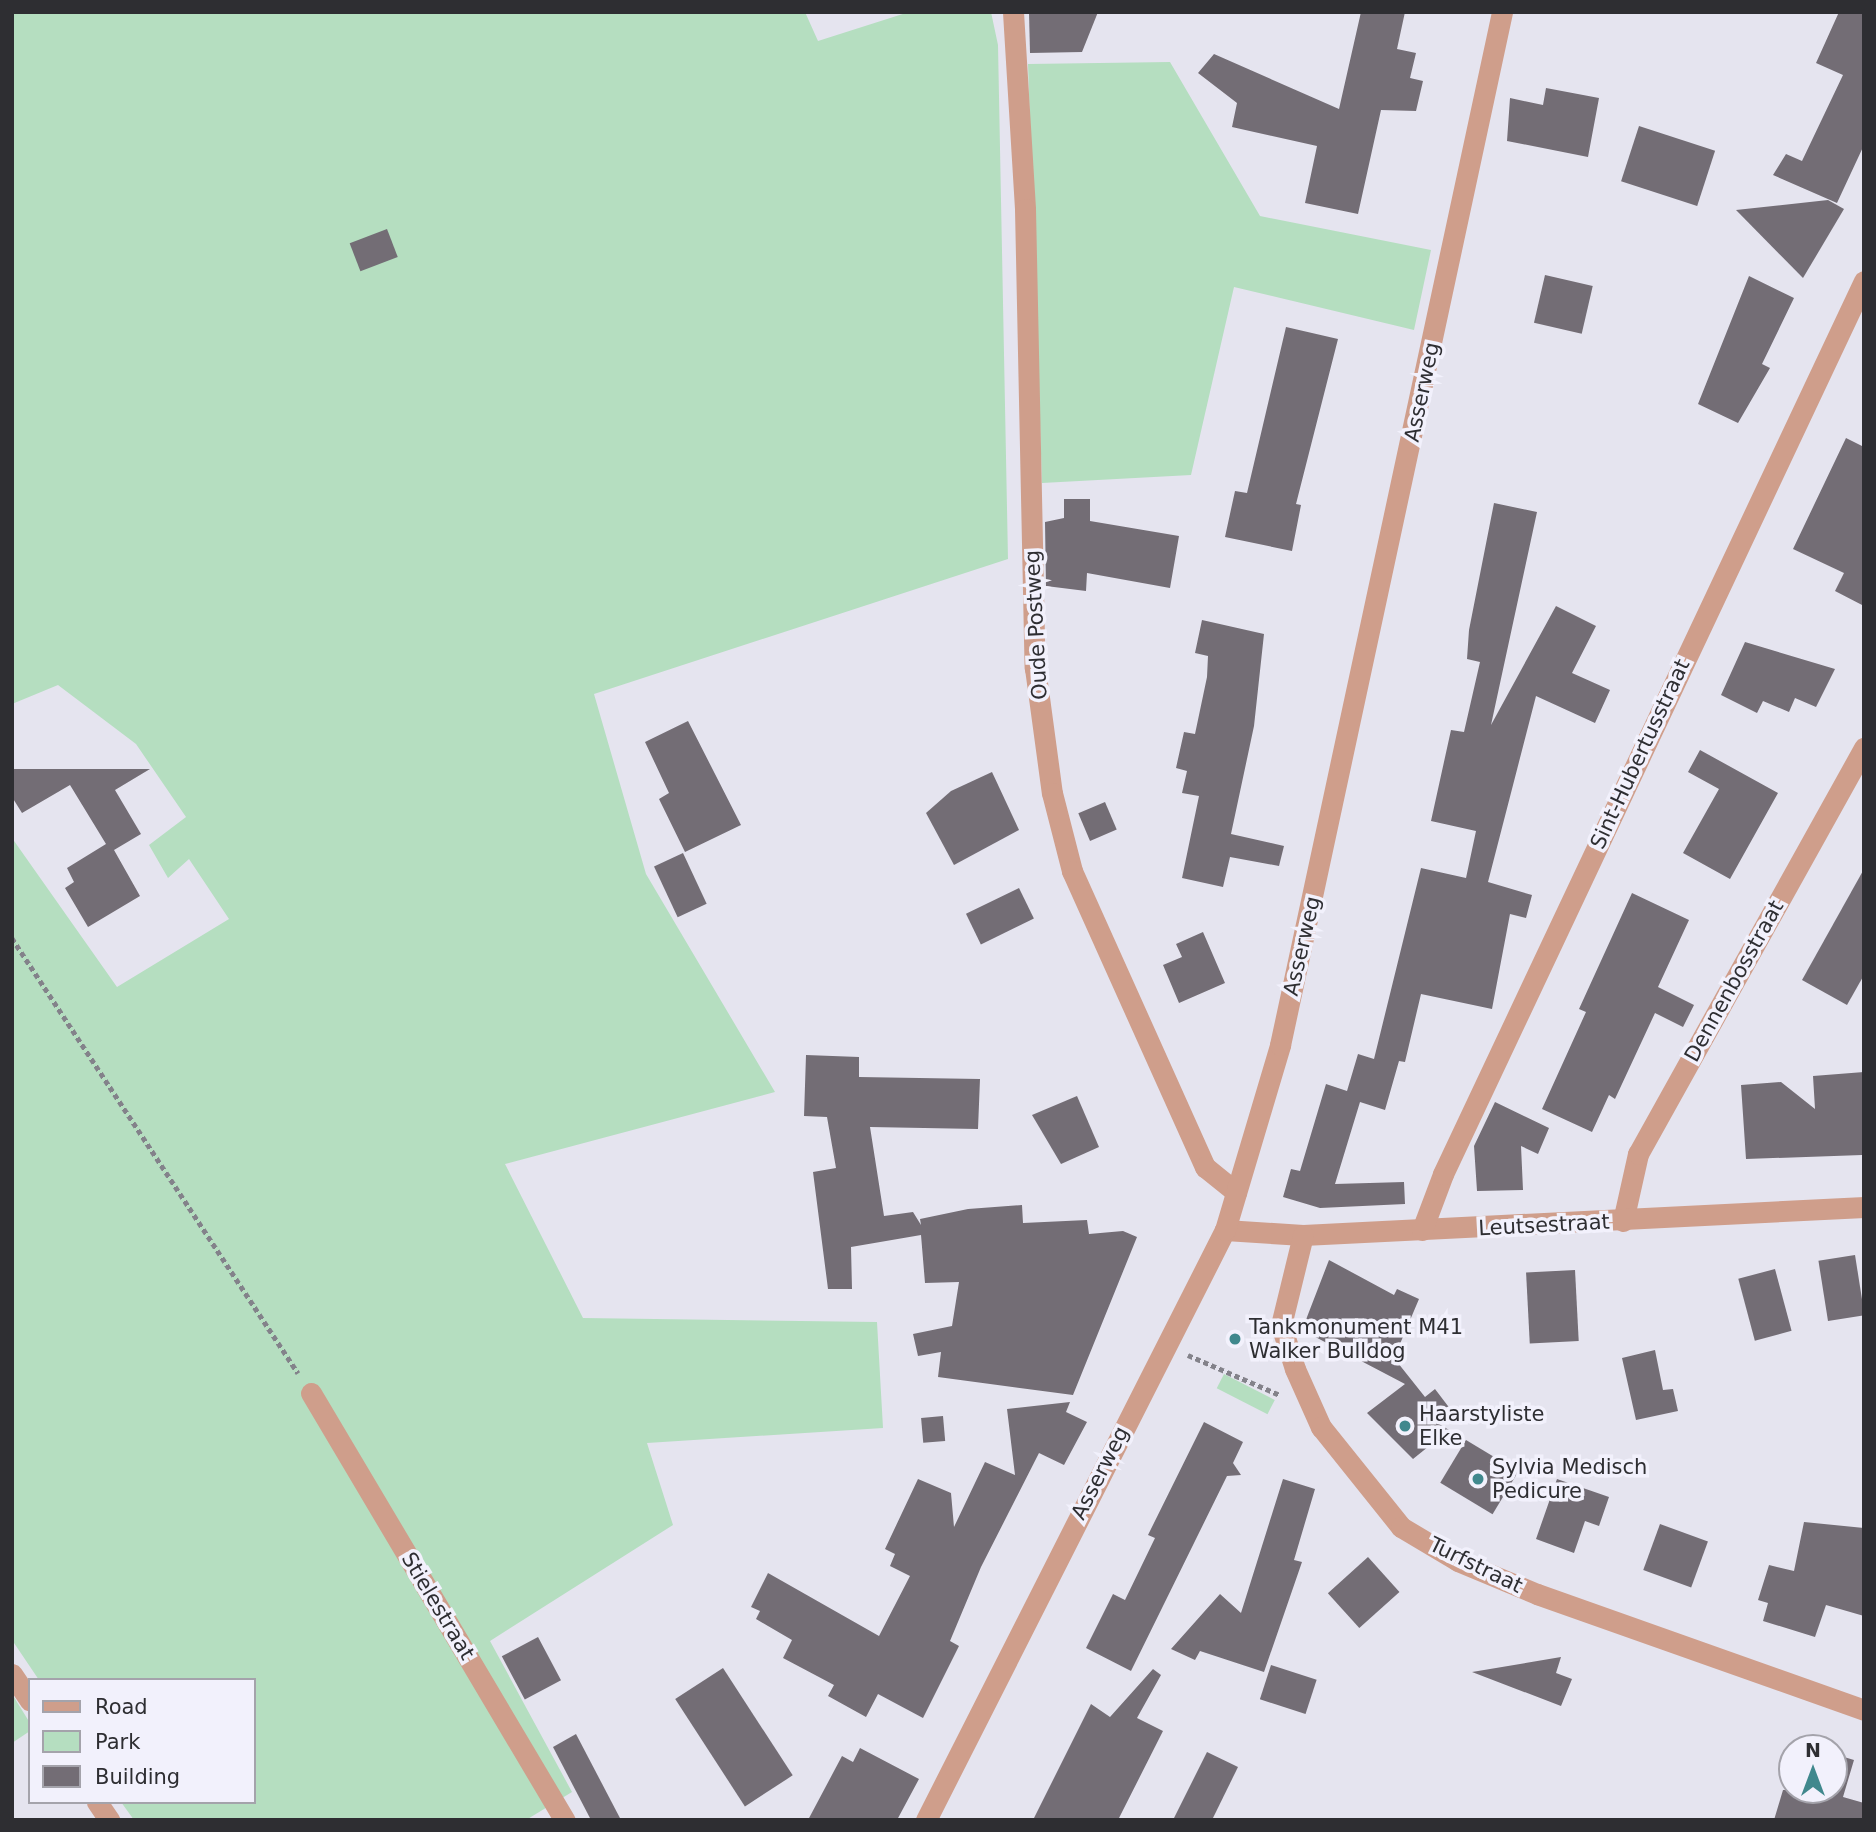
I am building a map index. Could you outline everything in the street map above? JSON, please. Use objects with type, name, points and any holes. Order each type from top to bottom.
[{"type":"street","name":"Oude Postweg","points":[[1013,12],[1025,209],[1035,668],[1052,793],[1072,871],[1205,1167],[1236,1192]]},
{"type":"street","name":"Asserweg","points":[[926,1820],[1164,1345],[1225,1230],[1280,1045],[1502,12]]},
{"type":"street","name":"Sint-Hubertusstraat","points":[[1422,1230],[1443,1174],[1864,281]]},
{"type":"street","name":"Dennenbosstraat","points":[[1623,1222],[1639,1154],[1864,748]]},
{"type":"street","name":"Leutsestraat","points":[[1225,1230],[1303,1235],[1623,1222],[1864,1207]]},
{"type":"street","name":"Turfstraat","points":[[1303,1235],[1281,1325],[1313,1409],[1401,1527],[1458,1561],[1864,1710]]},
{"type":"street","name":"Stielestraat","points":[[311,1393],[565,1820]]},
{"type":"street","points":[[12,1674],[28,1697]]},
{"type":"street","points":[[98,1804],[109,1820]]},
{"type":"path","points":[[12,937],[311,1393]]},
{"type":"path","points":[[1164,1345],[1313,1409]]},
{"type":"green space","points":[[12,12],[805,12],[818,41],[909,12],[991,12],[998,45],[1008,559],[594,694],[646,874],[775,1092],[505,1164],[583,1318],[877,1322],[883,1428],[647,1443],[673,1525],[490,1641],[572,1792],[526,1820],[134,1820],[122,1804],[256,1804],[256,1678],[38,1678],[12,1640],[12,838],[117,987],[229,919],[189,859],[168,878],[149,845],[186,817],[136,744],[58,685],[12,704]]},
{"type":"green space","points":[[1170,62],[1260,216],[1431,250],[1414,330],[1234,287],[1191,475],[1042,483],[1028,64]]},
{"type":"green space","points":[[1224,1374],[1275,1400],[1268,1414],[1217,1388]]},
{"type":"green space","points":[[12,1694],[28,1720],[28,1732],[12,1743]]},
{"type":"building","points":[[1029,12],[1098,12],[1082,52],[1030,53]]},
{"type":"building","points":[[1361,12],[1405,12],[1397,49],[1416,53],[1410,78],[1423,81],[1416,111],[1381,110],[1358,214],[1305,203],[1317,146],[1232,127],[1237,103],[1198,73],[1214,54],[1339,109]]},
{"type":"building","points":[[1839,12],[1864,12],[1864,145],[1837,203],[1773,175],[1786,154],[1802,161],[1843,75],[1816,63]]},
{"type":"building","points":[[1546,88],[1599,98],[1588,157],[1507,141],[1510,98],[1543,105]]},
{"type":"building","points":[[1639,126],[1715,151],[1697,206],[1621,181]]},
{"type":"building","points":[[1828,200],[1844,209],[1803,278],[1736,210]]},
{"type":"building","points":[[387,229],[398,257],[360,271],[350,243]]},
{"type":"building","points":[[1545,275],[1593,286],[1582,334],[1534,323]]},
{"type":"building","points":[[1749,276],[1794,298],[1762,364],[1770,368],[1738,423],[1698,404]]},
{"type":"building","points":[[1286,327],[1338,339],[1296,504],[1301,505],[1292,551],[1225,537],[1235,491],[1247,493]]},
{"type":"building","points":[[1846,438],[1864,447],[1864,606],[1835,591],[1844,573],[1793,549]]},
{"type":"building","points":[[1064,499],[1090,499],[1090,521],[1179,536],[1170,588],[1087,573],[1086,591],[1046,586],[1045,522],[1064,518]]},
{"type":"building","points":[[1494,503],[1537,512],[1491,725],[1556,606],[1596,626],[1572,673],[1610,690],[1595,723],[1536,696],[1488,882],[1532,895],[1526,918],[1510,914],[1492,1009],[1421,994],[1405,1062],[1399,1061],[1385,1110],[1360,1102],[1335,1184],[1404,1182],[1405,1204],[1320,1208],[1283,1197],[1291,1169],[1300,1171],[1326,1084],[1347,1091],[1358,1054],[1374,1059],[1421,868],[1466,878],[1476,831],[1431,821],[1451,730],[1464,732],[1480,662],[1467,659],[1469,630]]},
{"type":"building","points":[[1202,620],[1264,634],[1254,726],[1231,834],[1284,846],[1279,866],[1230,857],[1223,887],[1182,878],[1199,796],[1182,793],[1187,771],[1176,768],[1184,732],[1195,734],[1207,677],[1208,656],[1195,653]]},
{"type":"building","points":[[1745,642],[1835,669],[1816,707],[1795,698],[1789,712],[1763,701],[1757,713],[1721,695]]},
{"type":"building","points":[[688,721],[741,825],[685,852],[659,799],[669,793],[645,742]]},
{"type":"building","points":[[1700,750],[1778,793],[1730,879],[1683,853],[1719,789],[1688,772]]},
{"type":"building","points":[[12,769],[150,769],[115,790],[141,834],[114,850],[140,896],[88,927],[65,888],[74,882],[67,868],[106,844],[70,785],[22,813],[12,797]]},
{"type":"building","points":[[992,772],[1019,830],[954,865],[926,813],[951,791]]},
{"type":"building","points":[[1105,802],[1117,830],[1090,841],[1078,813]]},
{"type":"building","points":[[683,853],[707,904],[678,917],[654,867]]},
{"type":"building","points":[[1864,869],[1864,975],[1847,1005],[1802,980]]},
{"type":"building","points":[[1019,888],[1034,919],[981,944],[966,914]]},
{"type":"building","points":[[1632,893],[1689,920],[1658,987],[1694,1005],[1683,1027],[1655,1013],[1615,1099],[1609,1095],[1592,1132],[1542,1109],[1586,1012],[1579,1009]]},
{"type":"building","points":[[1203,932],[1225,983],[1179,1003],[1163,965],[1182,957],[1176,944]]},
{"type":"building","points":[[806,1055],[859,1057],[859,1077],[980,1079],[978,1129],[870,1127],[884,1216],[913,1212],[921,1225],[920,1219],[968,1209],[1022,1205],[1023,1223],[1087,1220],[1089,1234],[1123,1231],[1137,1237],[1073,1395],[938,1377],[941,1352],[918,1356],[913,1334],[952,1326],[959,1282],[925,1283],[921,1235],[851,1247],[852,1289],[828,1289],[813,1172],[836,1168],[827,1117],[804,1116]]},
{"type":"building","points":[[1864,1072],[1862,1155],[1746,1159],[1741,1085],[1781,1082],[1815,1109],[1813,1076]]},
{"type":"building","points":[[1077,1096],[1099,1147],[1061,1164],[1032,1115]]},
{"type":"building","points":[[1495,1102],[1549,1128],[1538,1154],[1521,1146],[1523,1190],[1477,1191],[1474,1146]]},
{"type":"building","points":[[1855,1255],[1864,1315],[1828,1321],[1818,1261]]},
{"type":"building","points":[[1329,1260],[1394,1295],[1397,1289],[1419,1299],[1394,1358],[1425,1397],[1435,1389],[1451,1410],[1436,1422],[1449,1430],[1413,1459],[1367,1413],[1405,1384],[1302,1330]]},
{"type":"building","points":[[1775,1269],[1792,1331],[1755,1341],[1738,1279]]},
{"type":"building","points":[[1575,1270],[1579,1341],[1530,1343],[1526,1273]]},
{"type":"building","points":[[1655,1350],[1663,1390],[1673,1389],[1678,1411],[1636,1420],[1622,1358]]},
{"type":"building","points":[[1070,1402],[1066,1412],[1087,1422],[1064,1465],[1039,1453],[981,1567],[950,1641],[959,1646],[923,1718],[878,1694],[866,1717],[828,1696],[834,1685],[783,1658],[792,1640],[756,1619],[760,1611],[751,1607],[768,1573],[879,1636],[910,1576],[890,1566],[895,1554],[885,1549],[918,1479],[951,1493],[954,1527],[985,1462],[1015,1475],[1007,1409]]},
{"type":"building","points":[[943,1416],[945,1441],[923,1443],[921,1418]]},
{"type":"building","points":[[1204,1422],[1243,1442],[1233,1463],[1241,1475],[1227,1476],[1131,1671],[1086,1648],[1113,1594],[1125,1600],[1155,1538],[1148,1535]]},
{"type":"building","name":"Sylvia Medisch Pedicure","points":[[1466,1440],[1518,1471],[1493,1514],[1440,1483]]},
{"type":"building","points":[[1283,1479],[1315,1489],[1294,1560],[1302,1562],[1264,1672],[1200,1651],[1195,1660],[1171,1649],[1220,1594],[1241,1613]]},
{"type":"building","points":[[1557,1479],[1609,1497],[1599,1526],[1585,1521],[1574,1553],[1536,1539]]},
{"type":"building","points":[[1804,1522],[1864,1528],[1864,1616],[1826,1605],[1815,1637],[1763,1621],[1768,1603],[1758,1600],[1769,1565],[1794,1571]]},
{"type":"building","points":[[1660,1524],[1708,1541],[1691,1587],[1643,1570]]},
{"type":"building","points":[[1368,1557],[1399,1592],[1359,1628],[1328,1593]]},
{"type":"building","points":[[538,1637],[561,1680],[525,1700],[502,1656]]},
{"type":"building","points":[[1561,1657],[1556,1673],[1572,1679],[1561,1706],[1472,1672]]},
{"type":"building","points":[[1271,1665],[1317,1680],[1306,1714],[1260,1699]]},
{"type":"building","points":[[723,1668],[793,1775],[745,1806],[675,1699]]},
{"type":"building","points":[[1153,1669],[1161,1675],[1137,1718],[1163,1731],[1118,1820],[1033,1820],[1091,1704],[1110,1717]]},
{"type":"building","points":[[576,1734],[621,1820],[591,1820],[553,1747]]},
{"type":"building","points":[[860,1748],[919,1779],[897,1820],[808,1820],[842,1756],[853,1762]]},
{"type":"building","points":[[1207,1752],[1238,1767],[1212,1820],[1173,1820]]},
{"type":"building","points":[[1848,1758],[1854,1760],[1848,1780]]},
{"type":"building","points":[[1848,1798],[1864,1803],[1864,1820],[1774,1820],[1779,1804],[1848,1804]]},
{"type":"place","name":"Tankmonument M41 Walker Bulldog","points":[[1235,1339]]},
{"type":"place","name":"Haarstyliste Elke","points":[[1405,1426]]},
{"type":"place","name":"Sylvia Medisch Pedicure","points":[[1478,1479]]}]
